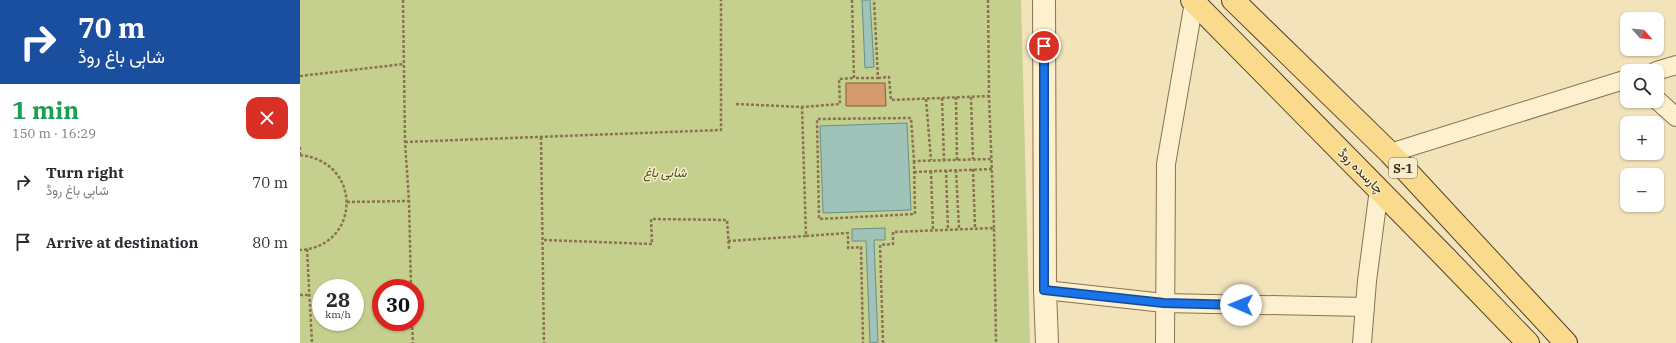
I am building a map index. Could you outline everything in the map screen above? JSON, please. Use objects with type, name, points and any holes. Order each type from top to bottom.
[{"type":"main road","name":"S-1","points":[[1233,0],[1390,153],[1566,343]]},
{"type":"main road","name":"چارسدہ روڈ","points":[[1193,1],[1379,189],[1528,343]]},
{"type":"street","points":[[1044,0],[1044,290],[1047,343]]},
{"type":"street","points":[[1165,343],[1164,303],[1166,164],[1193,1]]},
{"type":"street","points":[[1664,69],[1676,65]]},
{"type":"street","points":[[1390,153],[1620,81]]},
{"type":"street","points":[[1664,106],[1676,117]]},
{"type":"street","points":[[1362,343],[1364,307],[1379,189]]},
{"type":"street","points":[[1044,290],[1164,303],[1364,307]]},
{"type":"path","points":[[403,0],[405,142],[409,201],[411,279]]},
{"type":"path","points":[[405,142],[721,130],[722,0]]},
{"type":"path","points":[[852,0],[854,78]]},
{"type":"path","points":[[874,0],[878,78]]},
{"type":"path","points":[[988,0],[989,96],[994,228],[996,343]]},
{"type":"path","points":[[300,76],[404,64]]},
{"type":"path","points":[[736,104],[802,107],[840,104],[839,79],[854,78],[889,77],[891,100],[989,96]]},
{"type":"path","points":[[971,97],[972,159]]},
{"type":"path","points":[[942,98],[944,160]]},
{"type":"path","points":[[956,98],[957,160]]},
{"type":"path","points":[[926,99],[931,160]]},
{"type":"path","points":[[802,107],[806,236]]},
{"type":"path","points":[[911,118],[914,161],[915,214],[819,219],[817,119],[911,118]]},
{"type":"path","points":[[541,137],[544,240],[544,343]]},
{"type":"path","points":[[300,147],[300,155],[312,156],[324,161],[333,169],[340,178],[345,190],[347,202],[345,215],[340,227],[331,238],[320,246],[307,250],[300,250]]},
{"type":"path","points":[[914,161],[991,159]]},
{"type":"path","points":[[973,169],[975,228]]},
{"type":"path","points":[[914,172],[992,169]]},
{"type":"path","points":[[946,170],[948,230]]},
{"type":"path","points":[[956,170],[959,229]]},
{"type":"path","points":[[931,171],[932,230]]},
{"type":"path","points":[[347,202],[409,201]]},
{"type":"path","points":[[544,240],[652,244],[651,219],[727,220],[728,249]]},
{"type":"path","points":[[882,343],[880,245],[893,244],[893,232],[994,228]]},
{"type":"path","points":[[728,241],[848,233],[848,248],[861,247],[864,343]]},
{"type":"path","points":[[307,250],[312,343]]},
{"type":"path","points":[[300,295],[309,295]]},
{"type":"path","points":[[412,331],[413,343]]},
{"type":"green space","name":"شاہی باغ","points":[[300,0],[1021,0],[1030,343],[300,343]]},
{"type":"water","points":[[862,0],[870,0],[874,67],[865,68]]},
{"type":"water","points":[[907,123],[911,210],[823,213],[820,126]]},
{"type":"water","points":[[885,228],[885,240],[874,240],[878,342],[870,343],[866,241],[852,241],[852,229]]},
{"type":"building","points":[[846,83],[885,83],[886,106],[846,106]]},
{"type":"route","points":[[1044,46],[1044,290],[1164,303],[1241,305]]}]
